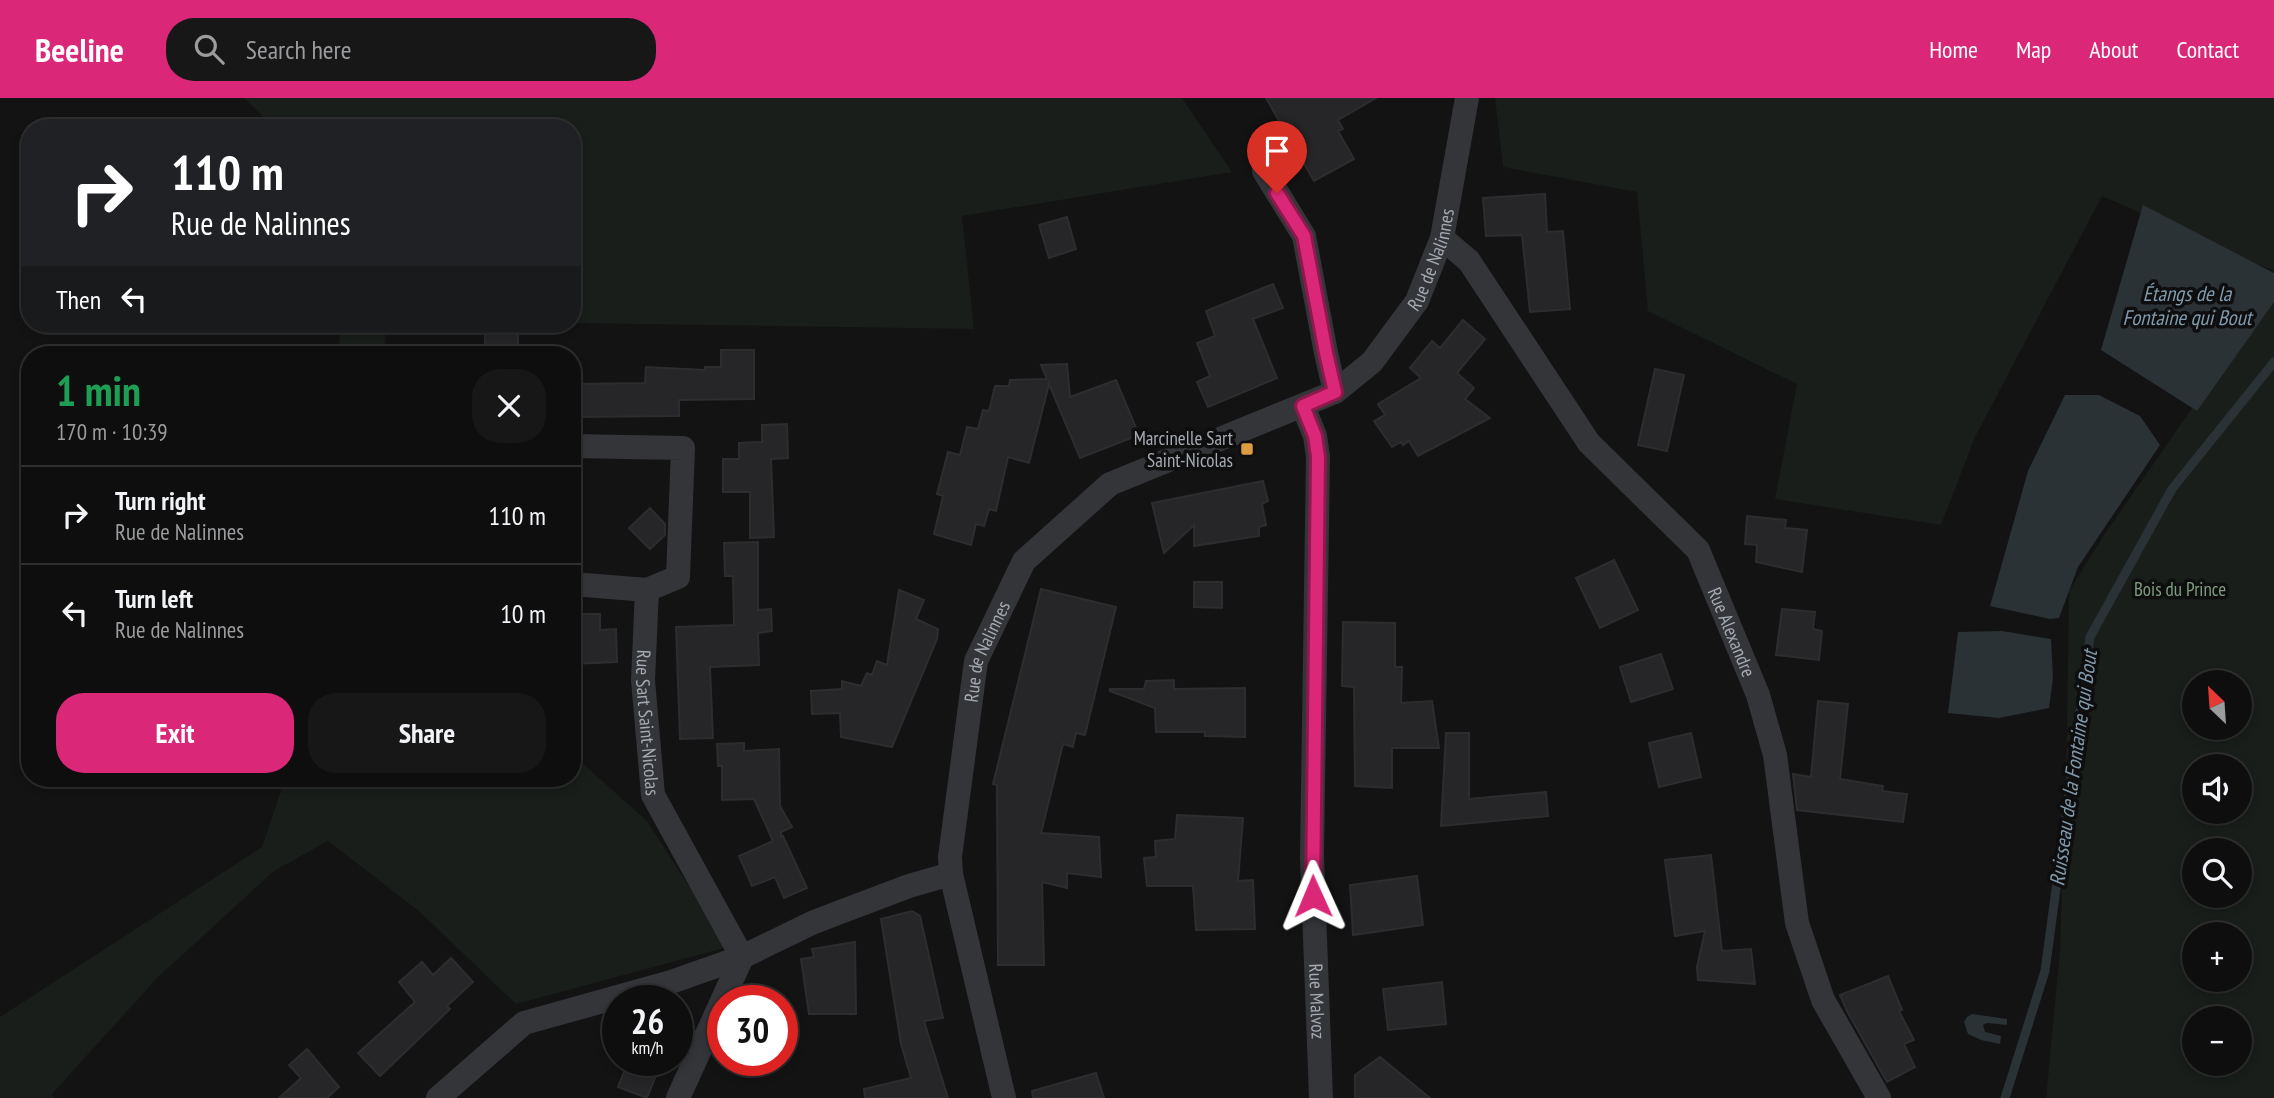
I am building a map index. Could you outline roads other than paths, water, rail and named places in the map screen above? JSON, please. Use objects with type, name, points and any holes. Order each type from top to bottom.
[{"type":"street","name":"Rue de Nalinnes","points":[[1004,1098],[951,874],[950,857],[976,661],[1024,561],[1110,484],[1335,392],[1372,362],[1417,302],[1442,239],[1467,98]]},
{"type":"street","points":[[1264,172],[1304,236],[1335,392]]},
{"type":"street","name":"Rue Alexandre","points":[[1442,239],[1469,261],[1589,443],[1698,551],[1758,695],[1775,755],[1797,923],[1823,1000],[1879,1098]]},
{"type":"street","name":"Rue Malvoz","points":[[1303,406],[1315,436],[1318,457],[1312,866],[1321,1098]]},
{"type":"street","points":[[581,446],[683,448],[678,578],[647,590],[581,585]]},
{"type":"street","name":"Rue Sart Saint-Nicolas","points":[[647,590],[643,680],[653,795],[742,957]]},
{"type":"street","points":[[438,1098],[524,1023],[671,982],[742,957],[814,922],[909,886],[951,874]]},
{"type":"street","points":[[678,1098],[742,957]]},
{"type":"water","name":"Étangs de la Fontaine qui Bout","points":[[2143,205],[2274,273],[2274,302],[2197,411],[2101,350]]},
{"type":"water","points":[[2065,395],[2099,395],[2140,416],[2160,445],[2078,567],[2059,618],[2050,619],[1990,606],[2028,471]]},
{"type":"water","points":[[2002,631],[2051,639],[2053,678],[2049,708],[1999,718],[1948,713],[1958,632]]},
{"type":"water","points":[[1972,1014],[2007,1019],[2007,1025],[1983,1025],[1985,1032],[2001,1036],[2000,1044],[1968,1034],[1964,1022]]},
{"type":"waterway","name":"Ruisseau de la Fontaine qui Bout","points":[[2005,1098],[2045,971],[2090,637],[2172,489],[2274,362]]},
{"type":"place","name":"Marcinelle Sart Saint-Nicolas","points":[[1247,449]]},
{"type":"park label","name":"Bois du Prince","points":[[2180,589]]}]
